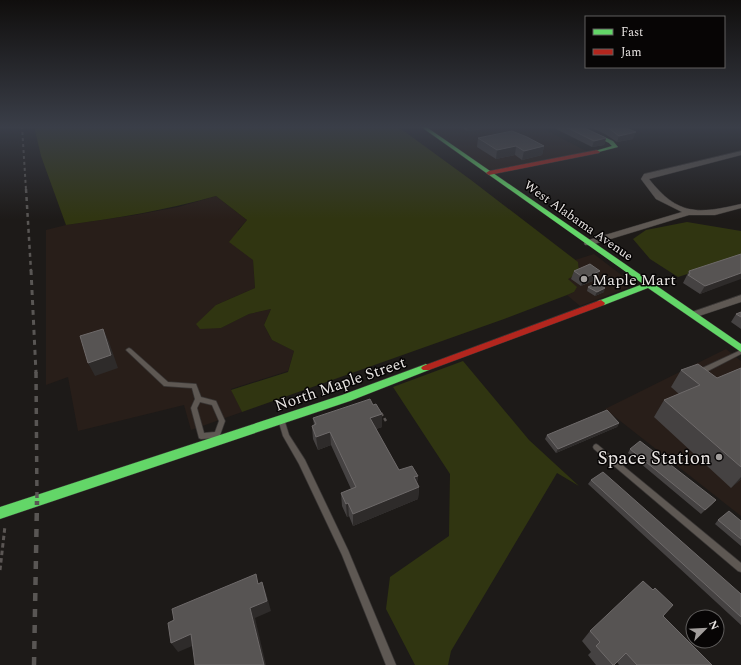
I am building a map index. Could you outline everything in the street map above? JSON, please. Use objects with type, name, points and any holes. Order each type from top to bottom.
[{"type":"street","name":"West Alabama Avenue","points":[[466,157],[741,350]]},
{"type":"street","points":[[489,173],[570,157]]},
{"type":"street","points":[[689,213],[659,197],[645,179],[647,176],[725,157]]},
{"type":"street","points":[[588,242],[689,213],[715,213],[741,206]]},
{"type":"street","name":"North Maple Street","points":[[3,512],[218,438],[281,420],[346,398],[649,285]]},
{"type":"street","points":[[693,315],[741,298]]},
{"type":"lane","points":[[129,350],[166,384],[194,386],[198,398],[194,408],[201,436],[218,438],[222,421],[214,403],[198,398]]},
{"type":"lane","points":[[694,375],[741,350]]},
{"type":"lane","points":[[281,420],[286,436],[302,462],[345,553],[391,665]]},
{"type":"lane","points":[[596,447],[741,568]]},
{"type":"path","points":[[379,410],[386,421]]},
{"type":"path","points":[[0,570],[3,512]]},
{"type":"shaded area","points":[[470,157],[561,157],[491,170],[487,169]]},
{"type":"shaded area","points":[[216,196],[247,220],[238,230],[253,260],[255,288],[216,305],[221,328],[249,314],[271,309],[264,325],[272,340],[294,351],[288,371],[231,389],[242,412],[191,430],[184,405],[78,431],[68,377],[46,385],[46,230],[66,225],[178,207]]},
{"type":"shaded area","points":[[594,254],[628,280],[629,286],[580,306],[567,295],[574,292],[568,279],[578,263],[575,260]]},
{"type":"shaded area","points":[[726,349],[741,361],[741,516],[605,409]]},
{"type":"green space","points":[[41,157],[440,157],[578,262],[579,273],[568,279],[577,287],[574,292],[504,319],[242,412],[231,390],[288,372],[294,351],[272,340],[264,325],[271,309],[249,314],[221,328],[200,329],[196,324],[216,305],[255,288],[253,260],[229,242],[247,220],[216,196],[142,213],[66,225]]},
{"type":"green space","points":[[687,222],[741,231],[741,257],[678,277],[650,259],[633,239],[646,230]]},
{"type":"green space","points":[[463,361],[529,440],[579,486],[557,473],[451,651],[448,665],[415,665],[386,609],[390,577],[449,536],[450,474],[393,387]]},
{"type":"building","points":[[741,254],[741,273],[705,286],[688,275],[690,274],[689,271]]},
{"type":"building","points":[[590,264],[600,271],[584,278],[574,271]]},
{"type":"building","points":[[597,283],[605,288],[597,292],[588,287]]},
{"type":"building","points":[[741,312],[741,317],[736,314]]},
{"type":"building","points":[[103,329],[111,355],[88,363],[80,336]]},
{"type":"building","points":[[698,364],[717,378],[741,368],[741,467],[664,400],[700,385],[681,370]]},
{"type":"building","points":[[370,399],[373,405],[376,404],[382,414],[370,418],[399,470],[412,466],[418,476],[414,477],[419,487],[353,514],[341,493],[356,487],[330,432],[316,437],[312,426],[316,424],[313,418]]},
{"type":"building","points":[[607,410],[619,423],[558,449],[547,435]]},
{"type":"building","points":[[640,441],[716,500],[705,510],[630,449]]},
{"type":"building","points":[[603,472],[741,594],[741,617],[591,480]]},
{"type":"building","points":[[729,511],[741,521],[741,539],[718,520]]},
{"type":"building","points":[[256,574],[258,584],[262,582],[267,601],[250,608],[264,665],[195,665],[191,634],[171,643],[168,623],[174,620],[172,609]]},
{"type":"building","points":[[643,581],[653,590],[655,588],[673,605],[663,616],[685,638],[685,649],[696,649],[712,665],[637,665],[626,653],[613,665],[596,646],[600,642],[590,631]]},
{"type":"railway","points":[[24,157],[26,190]]},
{"type":"railway","points":[[26,189],[31,271]]},
{"type":"railway","points":[[31,270],[36,373]]},
{"type":"railway","points":[[36,372],[37,501]]},
{"type":"railway","points":[[34,665],[37,501]]},
{"type":"traffic: fast","points":[[466,157],[741,349]]},
{"type":"traffic: fast","points":[[601,303],[649,285]]},
{"type":"traffic: fast","points":[[0,513],[346,398],[426,368]]},
{"type":"traffic: jam","points":[[489,173],[571,157]]},
{"type":"traffic: jam","points":[[426,368],[601,303]]},
{"type":"place","name":"Maple Mart","points":[[584,279]]},
{"type":"place","name":"Space Station","points":[[719,457]]}]
